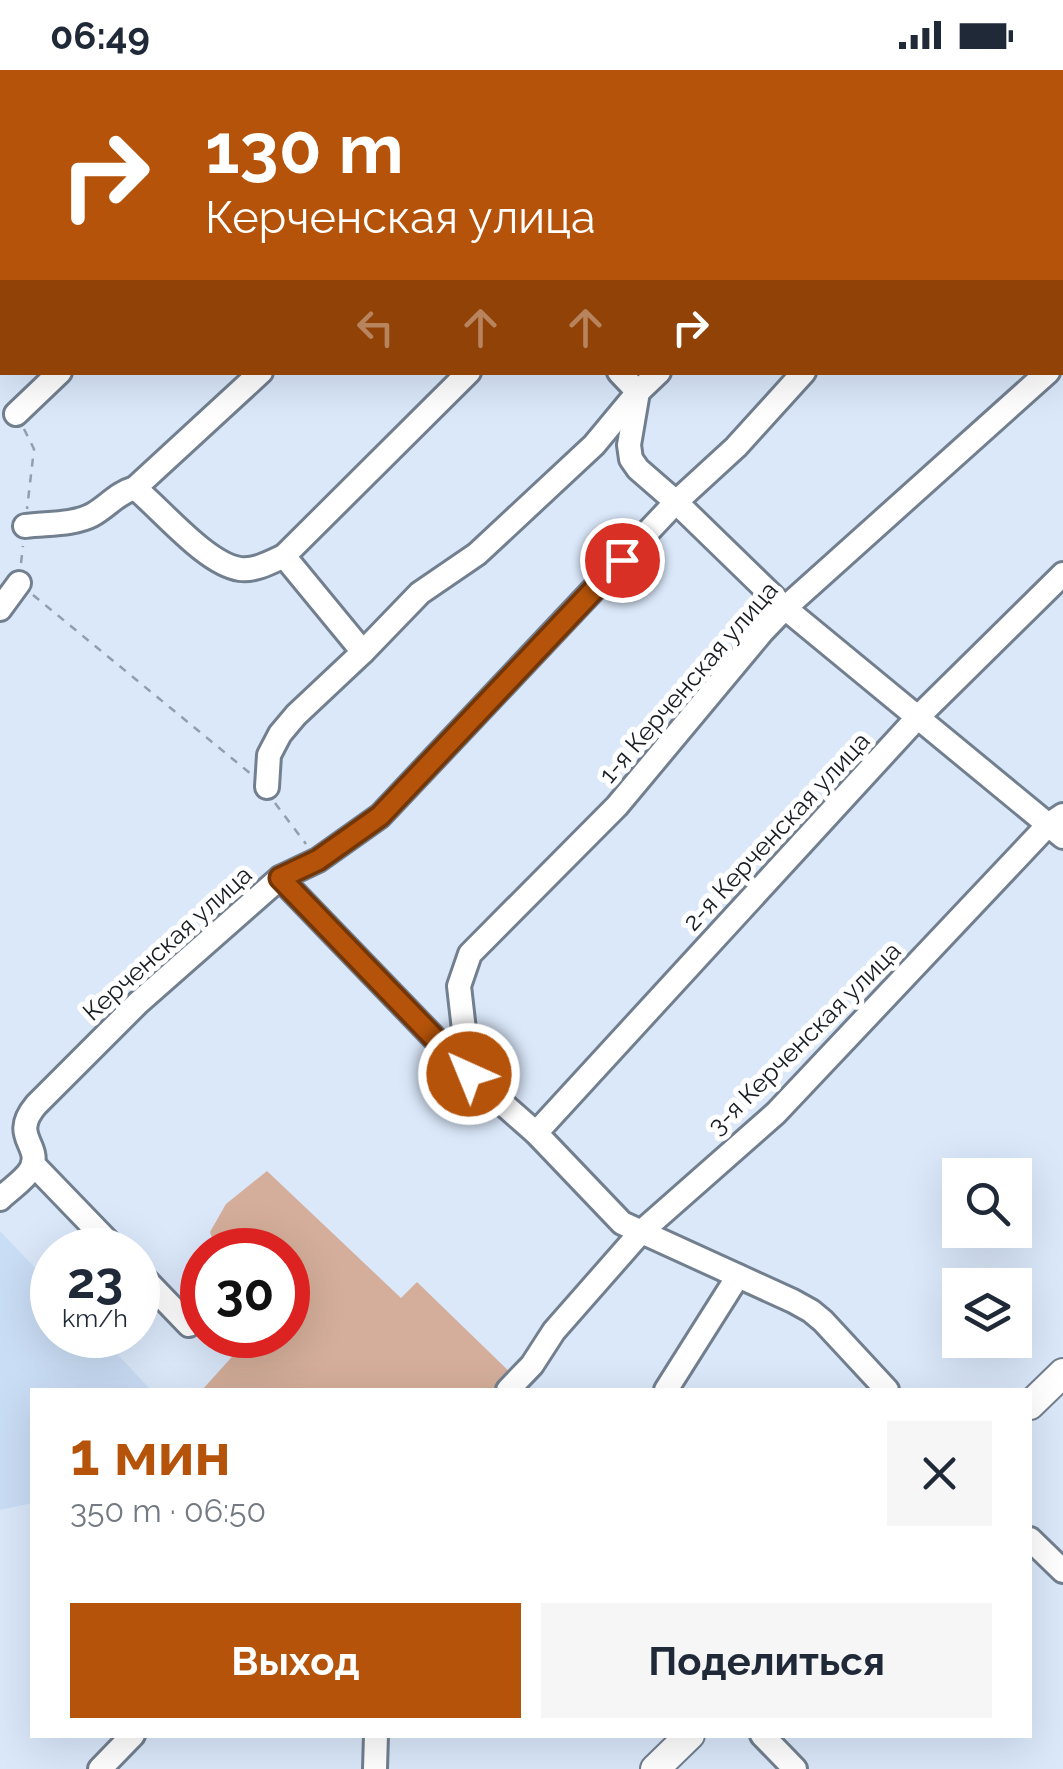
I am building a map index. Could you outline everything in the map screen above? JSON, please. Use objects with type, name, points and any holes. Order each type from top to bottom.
[{"type":"main road","points":[[1032,1403],[1063,1373]]},
{"type":"main road","points":[[655,1769],[687,1738]]},
{"type":"street","points":[[16,414],[57,375]]},
{"type":"street","points":[[24,526],[76,521],[93,515],[134,488],[258,375]]},
{"type":"street","points":[[134,488],[208,554],[223,564],[252,569],[284,556],[466,375]]},
{"type":"street","points":[[622,375],[638,392]]},
{"type":"street","points":[[266,787],[268,755],[280,734],[420,594],[477,554],[594,445],[656,375]]},
{"type":"street","name":"Керченская улица","points":[[33,1164],[24,1128],[36,1105],[138,1003],[280,878],[318,860],[380,816],[801,375]]},
{"type":"street","name":"1-я Керченская улица","points":[[469,1074],[459,986],[470,954],[617,806],[762,632],[1046,375]]},
{"type":"street","points":[[638,392],[629,445],[631,459],[638,469],[786,608],[917,718],[1058,826]]},
{"type":"street","points":[[284,556],[363,652]]},
{"type":"street","name":"2-я Керченская улица","points":[[536,1133],[917,718],[1063,574]]},
{"type":"street","points":[[0,609],[19,583]]},
{"type":"street","name":"3-я Керченская улица","points":[[510,1388],[641,1232],[776,1113],[1058,826]]},
{"type":"street","points":[[280,878],[469,1074],[536,1133],[622,1223],[811,1311],[885,1388]]},
{"type":"street","points":[[0,1199],[33,1164],[95,1228]]},
{"type":"street","points":[[667,1388],[738,1276]]},
{"type":"street","points":[[160,1295],[180,1316]]},
{"type":"street","points":[[1032,1542],[1063,1571]]},
{"type":"street","points":[[100,1769],[130,1738]]},
{"type":"street","points":[[374,1769],[376,1738]]},
{"type":"street","points":[[765,1738],[795,1769]]},
{"type":"path","points":[[16,414],[34,449],[19,583],[266,787],[318,860]]},
{"type":"shaded area","points":[[267,1171],[401,1298],[417,1282],[515,1377],[503,1388],[204,1388],[231,1358],[310,1358],[310,1228],[212,1228],[226,1204]]},
{"type":"shaded area","points":[[0,1231],[30,1263],[30,1358],[121,1358],[149,1388],[30,1388],[30,1503],[0,1510]]},
{"type":"route","points":[[469,1074],[280,878],[318,860],[380,816],[622,560]]}]
